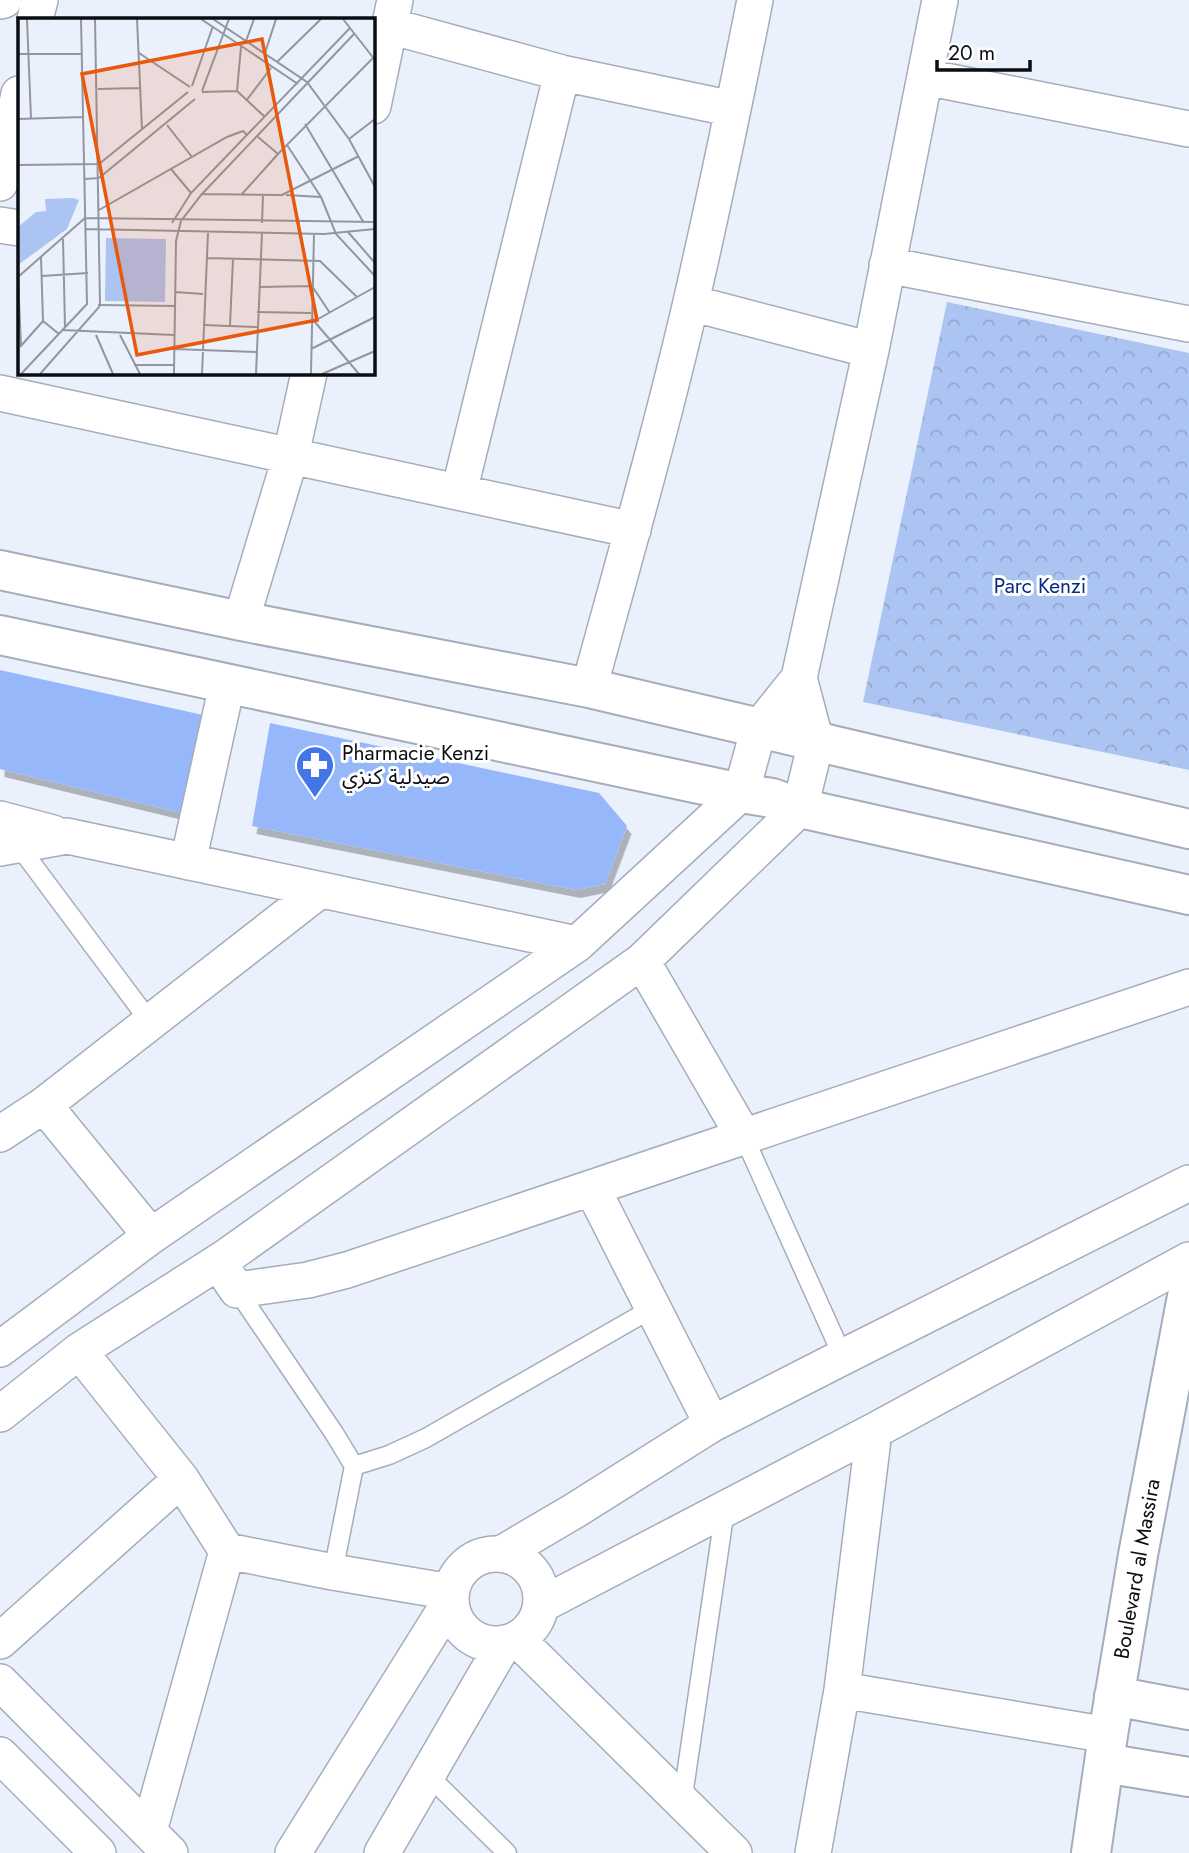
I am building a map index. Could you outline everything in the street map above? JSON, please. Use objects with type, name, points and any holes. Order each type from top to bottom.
[{"type":"street","points":[[36,18],[40,0]]},
{"type":"street","points":[[589,688],[691,303],[755,0]]},
{"type":"street","points":[[0,1349],[151,1236],[577,944],[741,793],[759,728],[799,678],[871,349],[940,0]]},
{"type":"street","points":[[374,101],[393,13],[562,73],[733,109]]},
{"type":"street","points":[[459,492],[562,73]]},
{"type":"street","points":[[925,77],[1189,129]]},
{"type":"street","points":[[0,183],[18,99]]},
{"type":"street","points":[[0,225],[18,228]]},
{"type":"street","points":[[887,265],[1189,324]]},
{"type":"street","points":[[691,303],[871,349]]},
{"type":"street","points":[[242,621],[291,455],[309,374]]},
{"type":"street","points":[[0,393],[633,530]]},
{"type":"street","points":[[0,570],[242,621],[589,688],[1189,829]]},
{"type":"street","points":[[0,635],[772,798],[800,808],[1189,895]]},
{"type":"street","points":[[0,1414],[79,1351],[228,1276],[642,961],[800,808],[816,742],[799,678]]},
{"type":"street","points":[[188,862],[227,685]]},
{"type":"street","points":[[6,837],[67,836],[577,944]]},
{"type":"street","points":[[0,1134],[44,1105],[320,890]]},
{"type":"street","points":[[642,961],[744,1137]]},
{"type":"street","points":[[228,1276],[307,1280],[347,1270],[1189,987]]},
{"type":"street","points":[[44,1105],[151,1236]]},
{"type":"street","points":[[501,1554],[712,1424],[1189,1183]]},
{"type":"street","points":[[592,1188],[712,1424]]},
{"type":"street","points":[[541,1605],[874,1431],[1189,1260]]},
{"type":"street","name":"Boulevard al Massira","points":[[1091,1853],[1138,1555],[1189,1286]]},
{"type":"street","points":[[79,1351],[181,1479],[227,1550],[451,1596]]},
{"type":"street","points":[[813,1853],[842,1690],[874,1431]]},
{"type":"street","points":[[0,1640],[181,1479]]},
{"type":"street","points":[[159,1842],[227,1550]]},
{"type":"street","points":[[293,1853],[451,1596],[455,1579],[463,1567],[487,1554],[515,1558],[527,1566],[536,1577],[541,1591],[537,1618],[528,1630],[511,1641],[382,1853]]},
{"type":"street","points":[[451,1596],[456,1620],[464,1631],[476,1639],[490,1643],[511,1641],[734,1853]]},
{"type":"street","points":[[0,1682],[159,1842]]},
{"type":"street","points":[[842,1690],[1106,1749],[1189,1777]]},
{"type":"street","points":[[1114,1696],[1189,1710]]},
{"type":"street","points":[[1,1760],[98,1853]]},
{"type":"lane","points":[[6,837],[150,1022]]},
{"type":"lane","points":[[744,1137],[843,1357]]},
{"type":"lane","points":[[228,1276],[354,1466],[333,1572]]},
{"type":"lane","points":[[354,1466],[390,1455],[426,1438],[653,1308]]},
{"type":"lane","points":[[682,1803],[726,1509]]},
{"type":"lane","points":[[428,1774],[507,1853]]},
{"type":"green space","name":"Parc Kenzi","points":[[947,302],[1189,353],[1189,770],[863,702]]},
{"type":"building","points":[[0,670],[203,715],[182,813],[0,769]]},
{"type":"building","points":[[270,723],[599,793],[627,826],[605,884],[576,890],[252,826]]},
{"type":"place","name":"Pharmacie Kenzi صيدلية كنزي","points":[[315,799]]}]
